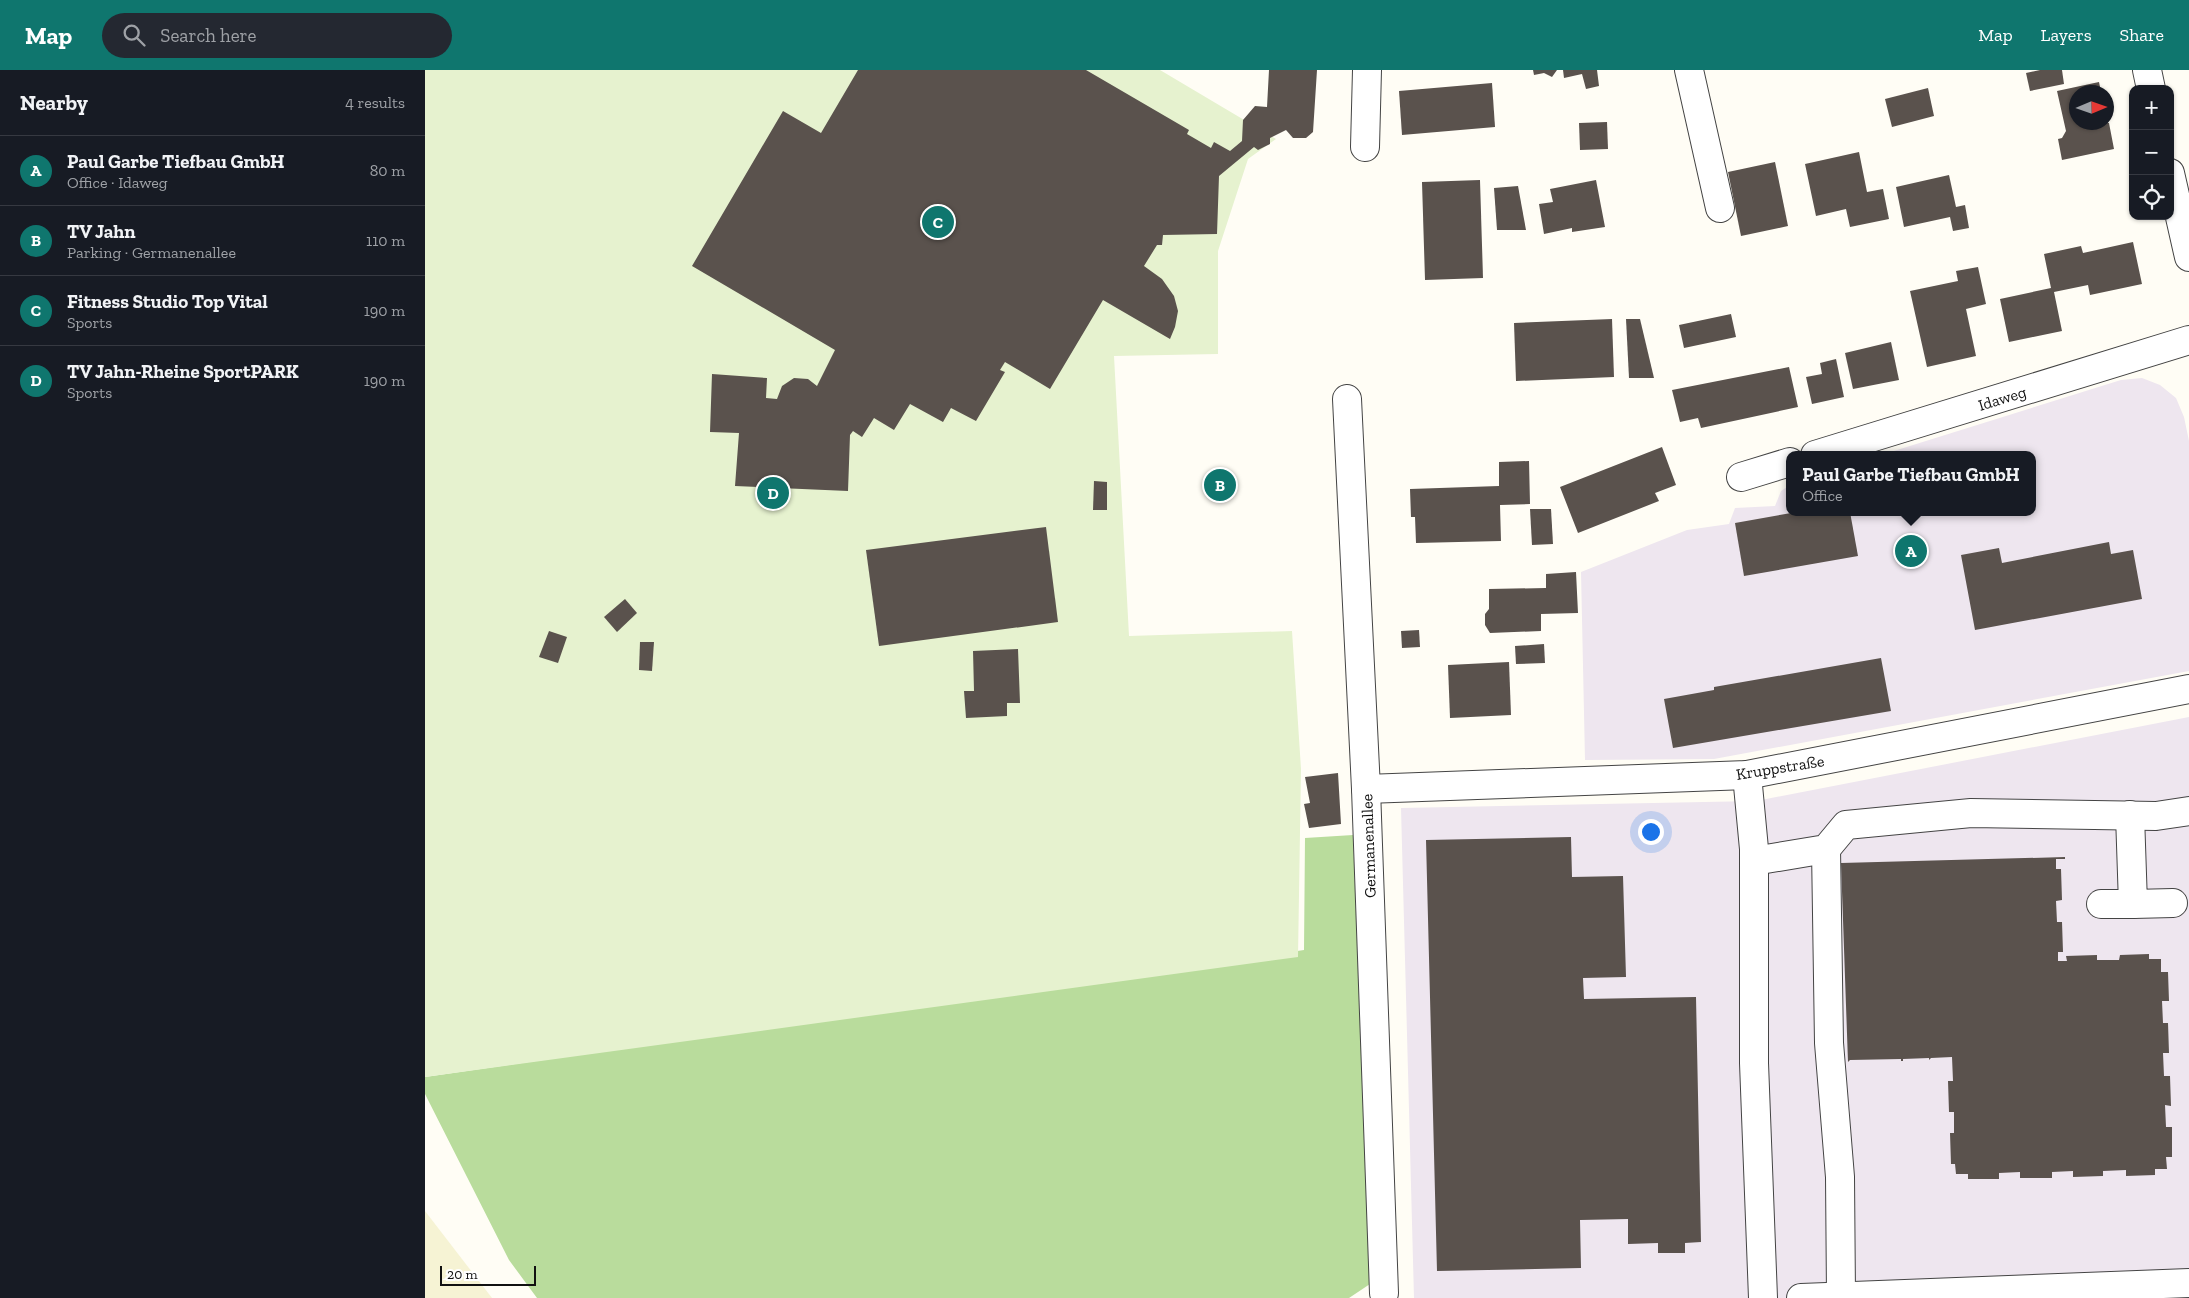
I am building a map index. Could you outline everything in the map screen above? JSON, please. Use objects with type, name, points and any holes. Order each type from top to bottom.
[{"type":"street","points":[[1365,147],[1367,70]]},
{"type":"street","points":[[1689,70],[1720,208]]},
{"type":"street","points":[[2147,70],[2150,85]]},
{"type":"street","points":[[2170,175],[2189,257]]},
{"type":"street","name":"Idaweg","points":[[1828,451],[2189,340]]},
{"type":"street","name":"Germanenallee","points":[[1347,399],[1365,790],[1384,1293]]},
{"type":"street","points":[[1741,477],[1786,463]]},
{"type":"street","name":"Kruppstraße","points":[[1365,790],[1747,775],[2189,689]]},
{"type":"street","points":[[1747,775],[1754,861],[1754,1063],[1763,1298]]},
{"type":"street","points":[[1841,1296],[1840,1177],[1829,1043],[1826,849],[1846,825],[1971,814],[2156,816],[2189,812]]},
{"type":"street","points":[[2130,815],[2133,904]]},
{"type":"street","points":[[1754,861],[1826,849]]},
{"type":"street","points":[[2101,904],[2173,903]]},
{"type":"street","points":[[1801,1298],[2189,1283]]},
{"type":"shaded area","points":[[2142,378],[2160,385],[2176,398],[2184,417],[2189,441],[2189,671],[1714,759],[1585,760],[1581,572],[1687,530],[1729,524],[1735,508],[1775,506],[1781,491],[1786,488],[1786,516],[2036,516],[2036,451],[1894,451],[2121,380]]},
{"type":"shaded area","points":[[2189,717],[2189,1298],[1414,1298],[1401,808],[1756,801]]},
{"type":"shaded area","points":[[425,1211],[492,1298],[425,1298]]},
{"type":"green space","points":[[425,70],[1160,70],[1276,139],[1248,159],[1218,251],[1218,354],[1114,356],[1129,636],[1292,631],[1301,769],[1298,957],[425,1077]]},
{"type":"green space","points":[[1353,835],[1370,1284],[1349,1298],[537,1298],[509,1260],[425,1094],[425,1077],[1304,950],[1305,838]]},
{"type":"building","points":[[858,70],[1086,70],[1189,130],[1187,134],[1211,148],[1214,142],[1230,151],[1242,141],[1243,120],[1255,106],[1267,107],[1269,70],[1317,70],[1313,132],[1306,138],[1293,138],[1286,130],[1270,138],[1270,144],[1258,150],[1254,147],[1219,176],[1217,234],[1163,235],[1162,245],[1157,245],[1144,266],[1162,279],[1174,296],[1178,311],[1175,327],[1170,339],[1103,300],[1050,389],[1005,362],[1000,370],[1005,372],[976,421],[951,408],[943,422],[910,404],[894,430],[874,418],[862,437],[853,431],[850,435],[848,491],[735,486],[739,433],[710,432],[712,374],[767,378],[766,398],[777,399],[782,386],[794,378],[808,379],[817,386],[835,350],[692,266],[783,111],[821,133]]},
{"type":"building","points":[[1533,70],[1557,70],[1552,77],[1544,73],[1534,75]]},
{"type":"building","points":[[1563,70],[1597,70],[1599,86],[1586,89],[1582,74],[1564,78]]},
{"type":"building","points":[[2040,70],[2062,70],[2064,84],[2030,91],[2026,73]]},
{"type":"building","points":[[2099,82],[2100,85],[2085,85]]},
{"type":"building","points":[[1492,83],[1495,127],[1402,135],[1399,91]]},
{"type":"building","points":[[1928,88],[1934,116],[1892,127],[1885,99]]},
{"type":"building","points":[[2069,88],[2069,130],[2110,130],[2114,149],[2062,160],[2058,139],[2062,138],[2066,131],[2057,91]]},
{"type":"building","points":[[1607,122],[1608,149],[1580,150],[1579,123]]},
{"type":"building","points":[[1859,152],[1867,192],[1883,189],[1889,219],[1850,227],[1846,209],[1816,216],[1805,164]]},
{"type":"building","points":[[1775,162],[1788,226],[1741,236],[1728,172]]},
{"type":"building","points":[[1949,175],[1956,207],[1965,205],[1969,228],[1953,231],[1950,217],[1904,227],[1896,187]]},
{"type":"building","points":[[1480,180],[1483,278],[1425,280],[1422,182]]},
{"type":"building","points":[[1596,180],[1605,227],[1572,232],[1572,228],[1544,234],[1539,204],[1553,202],[1550,189]]},
{"type":"building","points":[[1518,186],[1526,230],[1497,230],[1494,188]]},
{"type":"building","points":[[2133,242],[2142,284],[2090,295],[2088,285],[2054,292],[2062,331],[2009,342],[2000,299],[2051,288],[2044,254],[2081,246],[2083,253]]},
{"type":"building","points":[[1978,267],[1986,304],[1966,309],[1976,356],[1927,367],[1910,291],[1958,281],[1956,271]]},
{"type":"building","points":[[1731,314],[1736,337],[1684,348],[1679,325]]},
{"type":"building","points":[[1612,319],[1614,377],[1516,381],[1514,323]]},
{"type":"building","points":[[1626,319],[1640,319],[1654,378],[1629,378]]},
{"type":"building","points":[[1891,342],[1899,380],[1853,389],[1845,353]]},
{"type":"building","points":[[1836,359],[1844,397],[1812,404],[1806,377],[1822,374],[1820,363]]},
{"type":"building","points":[[1789,367],[1798,407],[1701,428],[1698,418],[1680,422],[1672,390]]},
{"type":"building","points":[[1662,447],[1676,485],[1655,493],[1659,501],[1578,533],[1560,487]]},
{"type":"building","points":[[1529,461],[1530,504],[1500,505],[1501,541],[1416,543],[1415,517],[1411,517],[1410,489],[1499,486],[1499,462]]},
{"type":"building","points":[[1094,481],[1107,482],[1107,510],[1093,510]]},
{"type":"building","points":[[1530,509],[1551,509],[1553,544],[1532,545]]},
{"type":"building","points":[[1786,514],[1786,516],[1851,516],[1858,556],[1744,576],[1735,523]]},
{"type":"building","points":[[1046,527],[1058,622],[879,646],[866,550]]},
{"type":"building","points":[[2109,542],[2111,554],[2133,550],[2142,599],[1975,630],[1961,555],[1999,548],[2002,563]]},
{"type":"building","points":[[1576,572],[1578,613],[1541,614],[1541,631],[1490,633],[1485,625],[1485,614],[1489,609],[1489,589],[1546,588],[1546,574]]},
{"type":"building","points":[[625,599],[637,613],[617,632],[604,617]]},
{"type":"building","points":[[1419,630],[1420,647],[1402,648],[1401,631]]},
{"type":"building","points":[[549,631],[567,637],[558,663],[539,657]]},
{"type":"building","points":[[640,642],[654,642],[652,671],[639,670]]},
{"type":"building","points":[[1544,644],[1545,663],[1516,664],[1515,646]]},
{"type":"building","points":[[1018,649],[1020,703],[1007,703],[1007,716],[966,718],[964,691],[974,691],[973,651]]},
{"type":"building","points":[[1881,658],[1891,711],[1673,748],[1664,699],[1714,690],[1714,687]]},
{"type":"building","points":[[1509,662],[1511,715],[1450,718],[1448,665]]},
{"type":"building","points":[[1338,773],[1341,824],[1309,828],[1304,804],[1310,803],[1305,777]]},
{"type":"building","points":[[1571,837],[1572,877],[1623,876],[1626,977],[1583,978],[1584,999],[1696,997],[1701,1242],[1685,1243],[1685,1253],[1658,1253],[1658,1243],[1628,1244],[1628,1219],[1580,1220],[1581,1268],[1437,1271],[1426,840]]},
{"type":"building","points":[[2065,857],[2065,859],[2056,859],[2056,869],[2061,869],[2062,900],[2056,901],[2057,922],[2062,922],[2063,952],[2058,952],[2058,961],[2067,961],[2066,956],[2097,955],[2097,960],[2119,960],[2120,955],[2149,954],[2149,959],[2161,959],[2161,972],[2168,972],[2169,1001],[2162,1001],[2163,1023],[2168,1023],[2169,1053],[2163,1053],[2164,1076],[2170,1076],[2171,1106],[2165,1105],[2166,1127],[2172,1127],[2172,1157],[2166,1157],[2167,1169],[2155,1169],[2155,1175],[2126,1176],[2126,1170],[2103,1171],[2103,1176],[2073,1177],[2073,1171],[2052,1172],[2052,1178],[2020,1178],[2020,1172],[1999,1173],[1999,1179],[1968,1179],[1968,1174],[1956,1174],[1955,1164],[1951,1164],[1950,1133],[1954,1133],[1954,1112],[1949,1112],[1948,1081],[1953,1081],[1952,1057],[1931,1058],[1929,1060],[1929,1058],[1903,1059],[1903,1061],[1901,1059],[1850,1060],[1848,1062],[1841,863]]},
{"type":"place","name":"Fitness Studio Top Vital","points":[[938,222]]},
{"type":"place","name":"TV Jahn","points":[[1220,485]]},
{"type":"place","name":"TV Jahn-Rheine SportPARK","points":[[773,493]]},
{"type":"place","name":"Paul Garbe Tiefbau GmbH","points":[[1911,551]]}]
